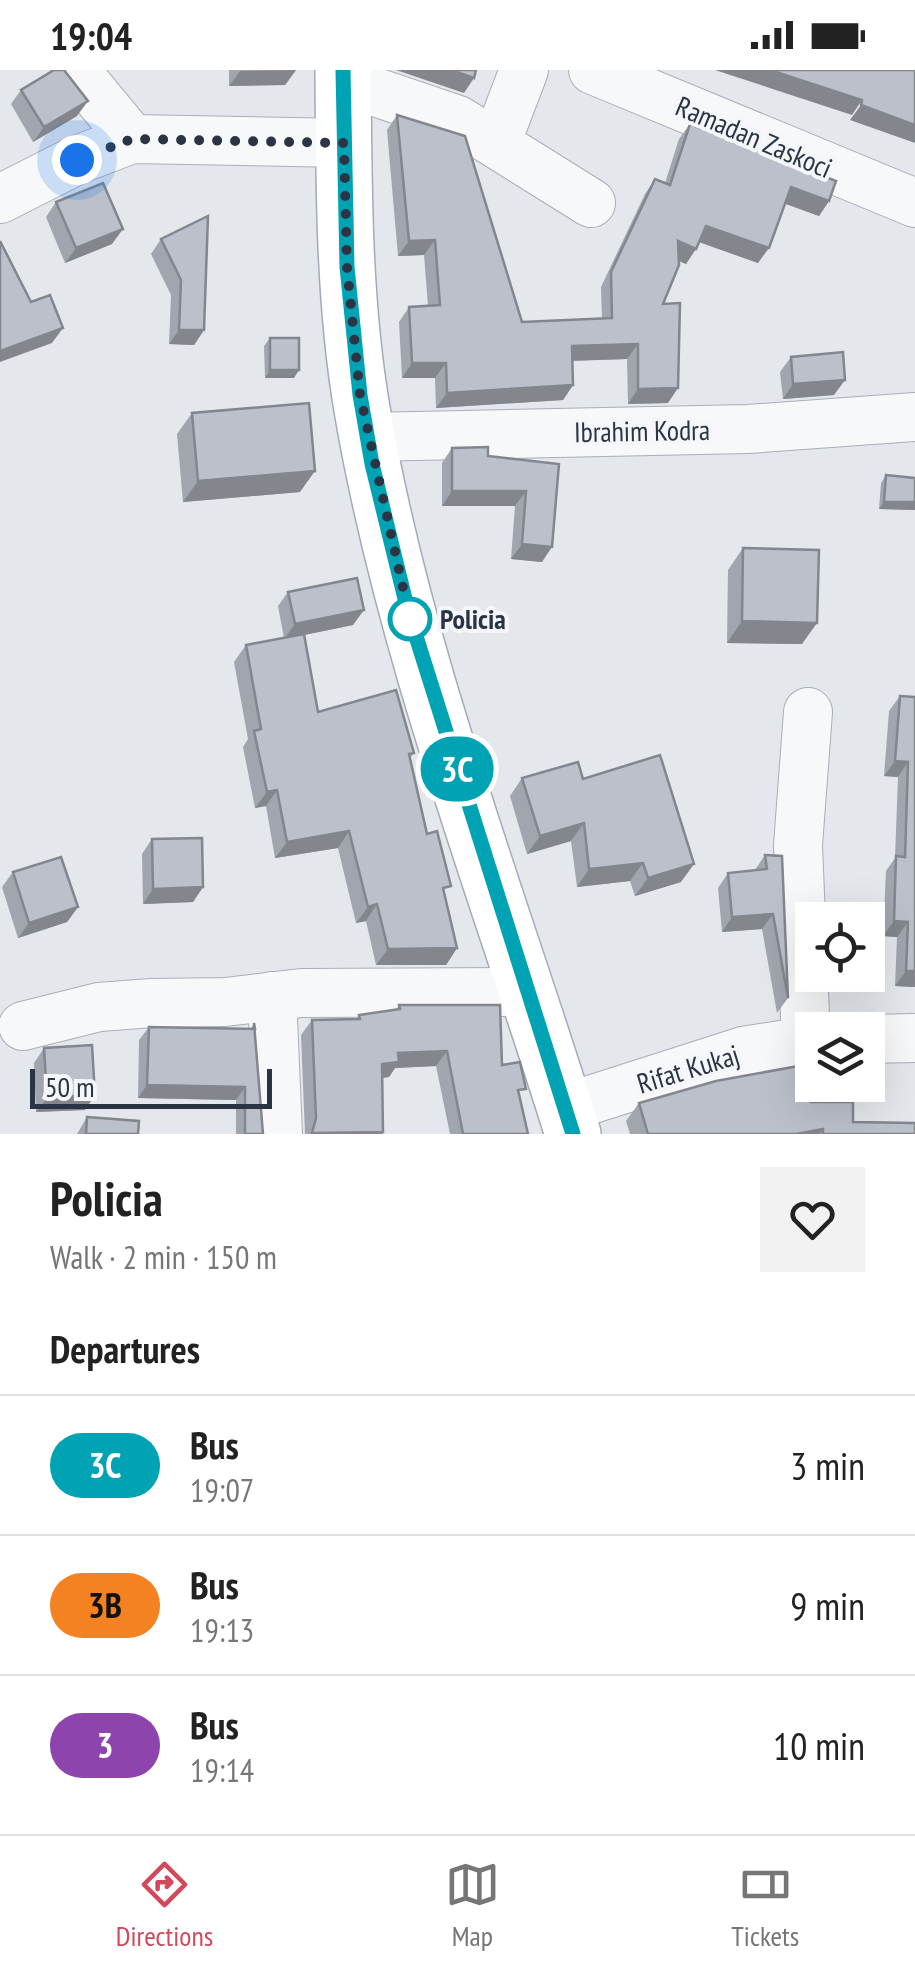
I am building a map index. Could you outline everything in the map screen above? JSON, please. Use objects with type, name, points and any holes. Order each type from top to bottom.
[{"type":"main road","points":[[343,76],[352,331],[368,438],[408,611],[569,1121]]},
{"type":"street","points":[[75,70],[132,139]]},
{"type":"street","points":[[497,141],[524,70]]},
{"type":"street","name":"Ramadan Zaskoci","points":[[594,70],[915,203]]},
{"type":"street","points":[[343,76],[422,105],[497,141],[591,203]]},
{"type":"street","points":[[0,199],[132,139],[344,143]]},
{"type":"street","name":"Ibrahim Kodra","points":[[368,438],[748,429],[915,417]]},
{"type":"street","points":[[807,1012],[798,844],[808,712]]},
{"type":"street","points":[[23,1026],[99,1008],[272,996],[528,992]]},
{"type":"street","points":[[272,996],[278,1134]]},
{"type":"street","points":[[885,1039],[915,1038]]},
{"type":"street","name":"Rifat Kukaj","points":[[569,1121],[743,1050],[795,1043]]},
{"type":"building","points":[[54,70],[64,70],[88,101],[44,127],[21,90]]},
{"type":"building","points":[[451,70],[476,70],[474,78]]},
{"type":"building","points":[[770,70],[915,70],[915,125],[861,105],[862,100]]},
{"type":"building","points":[[397,115],[465,136],[522,322],[612,318],[611,272],[655,179],[670,185],[690,124],[836,181],[829,201],[791,187],[769,248],[706,226],[696,249],[678,241],[679,265],[663,304],[680,303],[678,388],[638,389],[638,344],[572,346],[573,385],[447,393],[446,363],[412,363],[409,307],[440,305],[435,240],[409,241]]},
{"type":"building","points":[[103,183],[123,229],[76,248],[56,202]]},
{"type":"building","points":[[208,216],[204,330],[179,330],[181,280],[161,239]]},
{"type":"building","points":[[0,241],[31,302],[50,295],[63,328],[0,351]]},
{"type":"building","points":[[270,338],[299,338],[299,370],[270,370]]},
{"type":"building","points":[[843,352],[845,380],[793,384],[791,357]]},
{"type":"building","points":[[309,403],[315,471],[198,481],[192,413]]},
{"type":"building","points":[[488,447],[488,456],[559,464],[552,547],[522,544],[526,491],[452,491],[452,448]]},
{"type":"building","points":[[886,475],[915,478],[915,502],[884,502]]},
{"type":"building","points":[[743,548],[819,550],[817,623],[742,621]]},
{"type":"building","points":[[357,578],[364,610],[295,624],[288,592]]},
{"type":"building","points":[[304,634],[318,712],[396,690],[414,753],[409,754],[427,834],[437,831],[451,886],[443,888],[457,948],[388,949],[377,904],[368,907],[349,831],[287,842],[277,790],[267,792],[254,731],[261,729],[246,645]]},
{"type":"building","points":[[900,696],[915,697],[915,971],[906,971],[908,922],[894,921],[896,856],[905,857],[908,762],[895,761]]},
{"type":"building","points":[[660,755],[694,864],[648,878],[643,863],[589,869],[584,823],[540,836],[522,778],[578,762],[583,779]]},
{"type":"building","points":[[202,838],[203,887],[153,889],[152,839]]},
{"type":"building","points":[[765,855],[782,856],[788,998],[773,914],[732,917],[728,873],[767,869]]},
{"type":"building","points":[[61,857],[78,907],[29,923],[13,872]]},
{"type":"building","points":[[399,1005],[500,1005],[502,1065],[520,1062],[526,1089],[518,1090],[528,1134],[463,1134],[447,1051],[398,1053],[399,1062],[382,1064],[383,1132],[312,1133],[316,1118],[312,1020],[360,1019],[359,1015],[400,1009]]},
{"type":"building","points":[[149,1027],[254,1029],[263,1134],[245,1134],[245,1087],[147,1085]]},
{"type":"building","points":[[92,1045],[95,1095],[47,1098],[44,1048]]},
{"type":"building","points":[[795,1067],[795,1102],[853,1102],[853,1122],[915,1123],[915,1134],[823,1134],[823,1129],[796,1134],[648,1134],[639,1103],[716,1081]]},
{"type":"building","points":[[87,1117],[139,1121],[138,1134],[86,1134]]},
{"type":"bus line","name":"3C","points":[[343,70],[347,267],[360,395],[372,464],[408,611],[573,1134]]},
{"type":"place","name":"Policia","points":[[410,619]]},
{"type":"route","points":[[77,160],[132,139],[344,143],[347,267],[360,395],[372,464],[410,619]]}]
